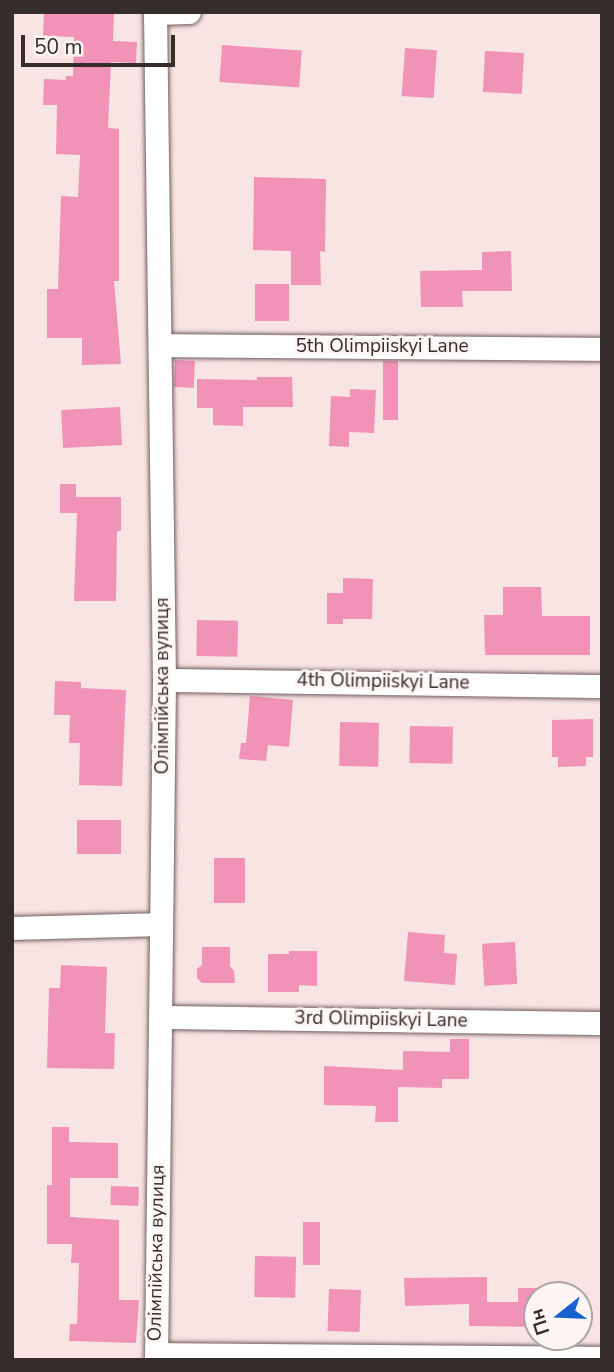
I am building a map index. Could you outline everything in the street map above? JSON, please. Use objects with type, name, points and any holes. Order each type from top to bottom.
[{"type":"street","points":[[155,12],[189,12]]},
{"type":"street","name":"Олімпійська вулиця","points":[[155,12],[164,680],[156,1357]]},
{"type":"street","name":"5th Olimpiiskyi Lane","points":[[161,345],[602,349]]},
{"type":"street","name":"4th Olimpiiskyi Lane","points":[[164,680],[602,686]]},
{"type":"street","points":[[12,928],[161,924]]},
{"type":"street","name":"3rd Olimpiiskyi Lane","points":[[161,1017],[602,1023]]},
{"type":"street","points":[[156,1357],[602,1357]]},
{"type":"building","points":[[44,12],[114,12],[113,41],[137,42],[136,63],[111,62],[108,128],[119,129],[119,281],[114,281],[121,364],[82,365],[82,338],[47,338],[47,289],[58,289],[61,196],[78,197],[80,155],[56,154],[57,105],[43,105],[44,79],[66,80],[66,76],[73,76],[74,37],[43,36]]},
{"type":"building","points":[[222,45],[302,51],[299,87],[219,82]]},
{"type":"building","points":[[405,48],[437,50],[434,98],[402,96]]},
{"type":"building","points":[[485,51],[524,53],[522,94],[483,92]]},
{"type":"building","points":[[254,177],[326,179],[325,252],[320,251],[321,285],[291,285],[291,251],[253,250]]},
{"type":"building","points":[[511,251],[512,291],[462,291],[463,307],[421,307],[420,271],[482,270],[482,252]]},
{"type":"building","points":[[255,284],[289,284],[289,321],[255,321]]},
{"type":"building","points":[[175,360],[195,361],[194,388],[174,387]]},
{"type":"building","points":[[383,361],[398,361],[398,420],[383,420]]},
{"type":"building","points":[[257,377],[292,377],[293,407],[243,407],[243,426],[213,425],[213,408],[197,408],[197,379],[257,380]]},
{"type":"building","points":[[350,389],[376,390],[374,433],[349,432],[349,447],[329,446],[331,396],[350,397]]},
{"type":"building","points":[[120,407],[122,445],[63,448],[61,410]]},
{"type":"building","points":[[60,484],[76,484],[76,497],[121,497],[121,531],[117,531],[116,601],[74,601],[77,513],[60,513]]},
{"type":"building","points":[[343,578],[373,579],[372,619],[343,619],[343,624],[327,624],[327,593],[343,593]]},
{"type":"building","points":[[503,587],[541,587],[542,616],[590,616],[590,655],[485,655],[484,615],[503,615]]},
{"type":"building","points":[[197,620],[238,621],[237,657],[196,656]]},
{"type":"building","points":[[55,681],[81,682],[81,688],[126,690],[122,786],[79,785],[80,743],[69,743],[70,715],[54,715]]},
{"type":"building","points":[[250,696],[293,700],[289,747],[268,745],[266,761],[239,759],[241,743],[246,743]]},
{"type":"building","points":[[593,719],[593,757],[586,757],[586,766],[558,767],[558,757],[552,757],[552,720]]},
{"type":"building","points":[[340,722],[379,723],[378,767],[339,766]]},
{"type":"building","points":[[410,726],[453,727],[452,764],[409,763]]},
{"type":"building","points":[[77,820],[121,820],[121,854],[77,854]]},
{"type":"building","points":[[214,858],[245,858],[245,903],[214,903]]},
{"type":"building","points":[[408,932],[445,935],[444,953],[457,954],[455,985],[404,981]]},
{"type":"building","points":[[515,942],[517,984],[484,986],[482,944]]},
{"type":"building","points":[[202,947],[230,947],[230,966],[234,971],[235,983],[202,983],[197,978],[197,969],[202,965]]},
{"type":"building","points":[[289,951],[317,951],[317,986],[299,985],[299,992],[268,992],[268,954],[289,954]]},
{"type":"building","points":[[61,965],[107,967],[105,1033],[115,1033],[114,1069],[47,1068],[49,988],[60,988]]},
{"type":"building","points":[[450,1039],[469,1039],[469,1079],[442,1079],[442,1088],[398,1087],[398,1122],[375,1122],[376,1106],[324,1105],[324,1066],[403,1070],[403,1051],[450,1052]]},
{"type":"building","points":[[52,1127],[69,1127],[69,1142],[118,1143],[118,1178],[70,1178],[70,1217],[119,1220],[119,1300],[139,1300],[136,1343],[69,1341],[70,1324],[77,1324],[79,1263],[71,1263],[72,1244],[47,1244],[47,1185],[52,1185]]},
{"type":"building","points":[[111,1186],[139,1187],[138,1206],[110,1205]]},
{"type":"building","points":[[303,1222],[320,1222],[320,1265],[303,1265]]},
{"type":"building","points":[[255,1256],[296,1257],[295,1298],[254,1297]]},
{"type":"building","points":[[487,1277],[487,1302],[518,1302],[518,1288],[523,1288],[523,1327],[469,1326],[469,1304],[405,1306],[404,1278]]},
{"type":"building","points":[[329,1289],[361,1290],[360,1332],[328,1331]]}]
